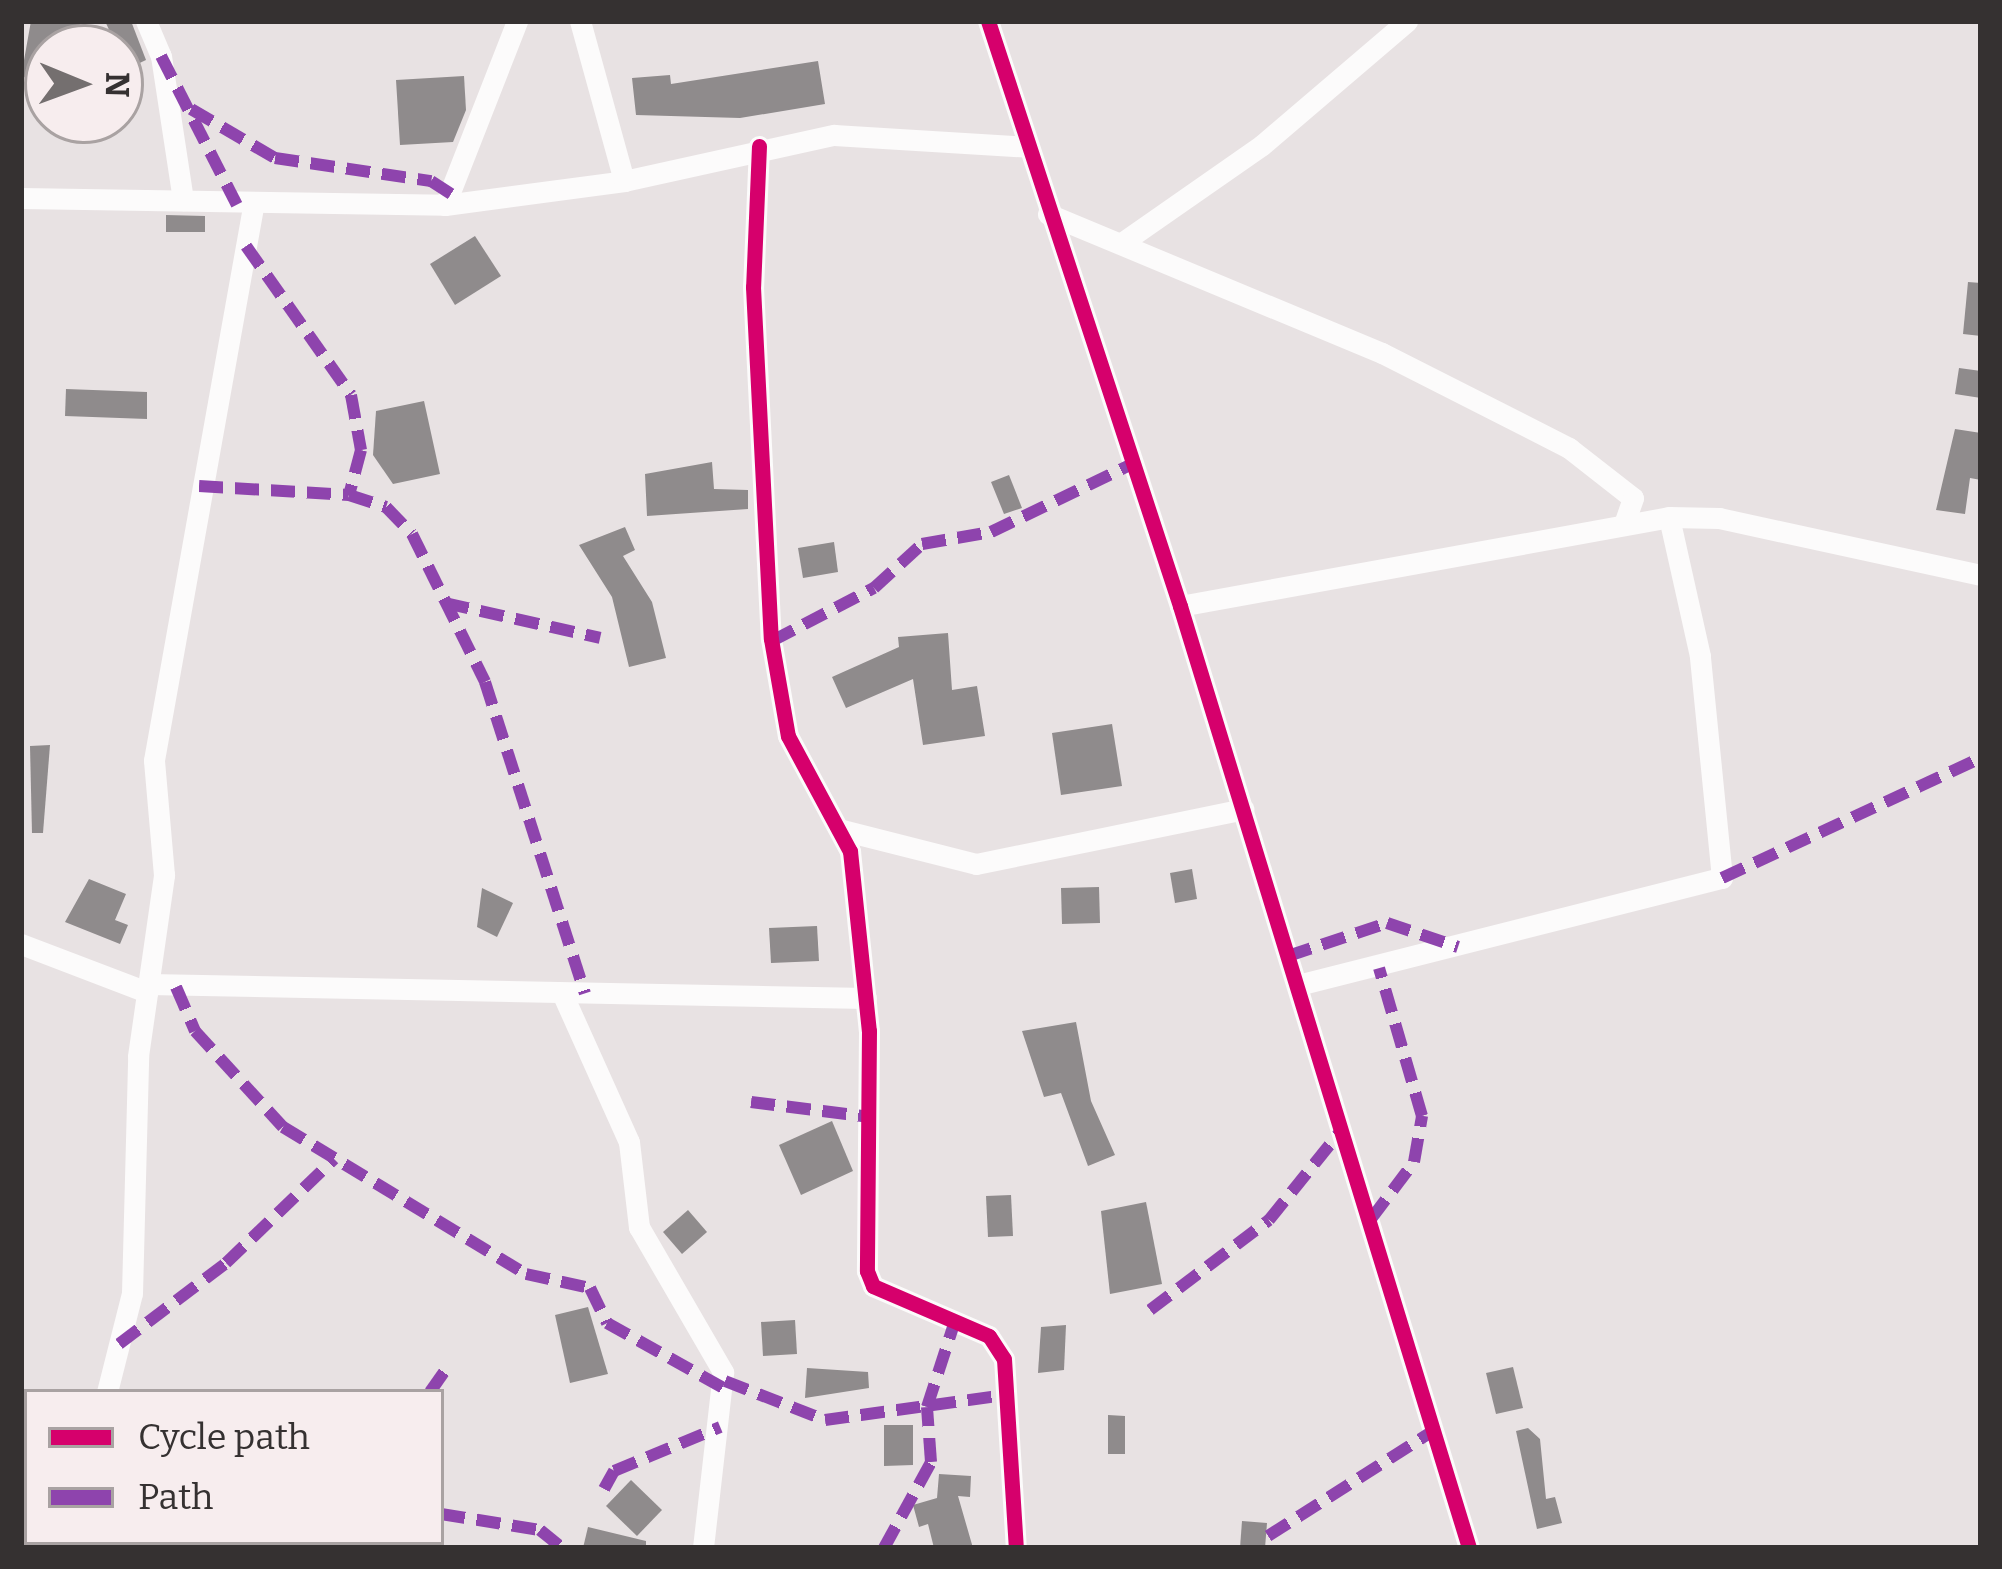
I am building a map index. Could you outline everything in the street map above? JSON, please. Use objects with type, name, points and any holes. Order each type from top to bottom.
[{"type":"street","points":[[146,21],[161,56],[170,166],[183,200]]},
{"type":"street","points":[[445,205],[517,21]]},
{"type":"street","points":[[580,21],[624,182]]},
{"type":"street","points":[[988,21],[1180,606],[1469,1548]]},
{"type":"street","points":[[1123,242],[1262,145],[1408,21]]},
{"type":"street","points":[[21,198],[183,200],[254,207],[445,205],[624,182],[759,146],[893,135],[1028,147]]},
{"type":"street","points":[[759,146],[753,287],[777,694],[804,772],[842,830],[866,998],[867,1271],[873,1286],[989,1336],[1004,1359],[1016,1548]]},
{"type":"street","points":[[107,1389],[133,1293],[148,988],[165,862],[154,760],[254,207]]},
{"type":"street","points":[[1048,214],[1382,352],[1569,448],[1633,498],[1625,521]]},
{"type":"street","points":[[1180,606],[1625,521],[1670,517],[1719,518],[1981,575]]},
{"type":"street","points":[[1298,985],[1722,878],[1700,656],[1670,517]]},
{"type":"street","points":[[842,830],[976,864],[1243,809]]},
{"type":"street","points":[[21,944],[148,988],[866,998]]},
{"type":"street","points":[[562,993],[629,1142],[639,1227],[723,1372],[703,1548]]},
{"type":"building","points":[[31,21],[80,21],[80,24]]},
{"type":"building","points":[[818,61],[825,104],[740,118],[636,115],[632,78],[670,75],[671,84]]},
{"type":"building","points":[[464,76],[466,110],[453,142],[400,145],[396,80]]},
{"type":"building","points":[[166,215],[205,216],[205,232],[166,232]]},
{"type":"building","points":[[475,236],[501,276],[455,305],[430,264]]},
{"type":"building","points":[[1968,282],[1981,283],[1981,336],[1963,334]]},
{"type":"building","points":[[1959,368],[1981,371],[1981,398],[1955,394]]},
{"type":"building","points":[[66,389],[147,392],[147,419],[65,416]]},
{"type":"building","points":[[424,401],[440,474],[393,484],[373,455],[376,411]]},
{"type":"building","points":[[1955,429],[1981,433],[1981,480],[1970,478],[1965,514],[1936,510]]},
{"type":"building","points":[[712,462],[714,489],[748,490],[748,509],[647,516],[645,474]]},
{"type":"building","points":[[1009,475],[1022,508],[1004,514],[991,482]]},
{"type":"building","points":[[625,527],[635,550],[623,556],[652,602],[666,658],[629,667],[612,597],[579,545]]},
{"type":"building","points":[[834,542],[838,572],[803,578],[798,548]]},
{"type":"building","points":[[948,633],[952,690],[977,686],[985,736],[923,745],[913,679],[846,708],[832,677],[899,647],[898,637]]},
{"type":"building","points":[[1112,724],[1122,786],[1061,795],[1052,733]]},
{"type":"building","points":[[50,745],[43,833],[32,833],[30,746]]},
{"type":"building","points":[[1192,869],[1197,899],[1175,903],[1170,873]]},
{"type":"building","points":[[89,879],[126,894],[115,920],[128,925],[120,944],[65,922]]},
{"type":"building","points":[[1099,887],[1100,923],[1062,924],[1061,888]]},
{"type":"building","points":[[482,888],[513,903],[497,937],[477,927]]},
{"type":"building","points":[[817,926],[819,961],[771,963],[769,928]]},
{"type":"building","points":[[1076,1022],[1091,1101],[1115,1155],[1088,1166],[1061,1093],[1044,1097],[1022,1031]]},
{"type":"building","points":[[832,1121],[853,1171],[801,1195],[779,1145]]},
{"type":"building","points":[[1011,1195],[1013,1236],[988,1237],[986,1196]]},
{"type":"building","points":[[1146,1202],[1162,1284],[1110,1294],[1101,1211]]},
{"type":"building","points":[[688,1210],[707,1232],[682,1254],[663,1232]]},
{"type":"building","points":[[588,1307],[608,1374],[570,1383],[555,1315]]},
{"type":"building","points":[[795,1320],[797,1354],[763,1356],[761,1322]]},
{"type":"building","points":[[1066,1325],[1064,1370],[1038,1373],[1041,1327]]},
{"type":"building","points":[[1513,1367],[1523,1408],[1496,1414],[1486,1373]]},
{"type":"building","points":[[807,1368],[868,1372],[869,1388],[805,1398]]},
{"type":"building","points":[[1108,1415],[1125,1416],[1125,1454],[1108,1454]]},
{"type":"building","points":[[884,1425],[913,1425],[913,1465],[884,1466]]},
{"type":"building","points":[[1528,1428],[1540,1439],[1546,1499],[1555,1497],[1562,1523],[1537,1529],[1516,1431]]},
{"type":"building","points":[[939,1474],[971,1476],[970,1497],[958,1496],[973,1548],[934,1548],[928,1524],[919,1527],[913,1505],[937,1498]]},
{"type":"building","points":[[631,1480],[662,1510],[637,1536],[606,1506]]},
{"type":"building","points":[[1242,1521],[1267,1523],[1265,1548],[1240,1548]]},
{"type":"building","points":[[588,1527],[646,1541],[646,1548],[583,1548]]},
{"type":"marked path","points":[[161,56],[237,205]]},
{"type":"marked path","points":[[191,109],[275,158],[431,181],[451,194]]},
{"type":"marked path","points":[[246,246],[351,395],[361,450],[349,495]]},
{"type":"marked path","points":[[772,641],[874,588],[922,544],[991,532],[1130,465]]},
{"type":"marked path","points":[[199,486],[349,495],[386,507],[412,534],[485,682],[585,993]]},
{"type":"marked path","points":[[445,603],[600,638]]},
{"type":"marked path","points":[[1722,878],[1981,758]]},
{"type":"marked path","points":[[1288,956],[1387,923],[1458,947]]},
{"type":"marked path","points":[[1371,1219],[1414,1162],[1422,1116],[1379,968]]},
{"type":"marked path","points":[[176,987],[195,1031],[283,1127],[526,1274],[590,1288],[607,1323],[727,1390]]},
{"type":"marked path","points":[[751,1102],[870,1117]]},
{"type":"marked path","points":[[1150,1310],[1269,1220],[1344,1127]]},
{"type":"marked path","points":[[119,1344],[226,1263],[334,1159]]},
{"type":"marked path","points":[[884,1548],[931,1462],[927,1407],[956,1318]]},
{"type":"marked path","points":[[432,1389],[450,1363]]},
{"type":"marked path","points":[[725,1381],[825,1420],[1013,1394]]},
{"type":"marked path","points":[[604,1489],[614,1471],[720,1427]]},
{"type":"marked path","points":[[1268,1536],[1433,1431]]},
{"type":"marked path","points":[[444,1514],[540,1530],[562,1548]]},
{"type":"cycle path","points":[[988,21],[1180,606],[1469,1548]]},
{"type":"cycle path","points":[[759,146],[753,287],[771,639],[788,736],[850,851],[869,1031],[867,1271],[873,1286],[989,1336],[1004,1359],[1016,1548]]}]
